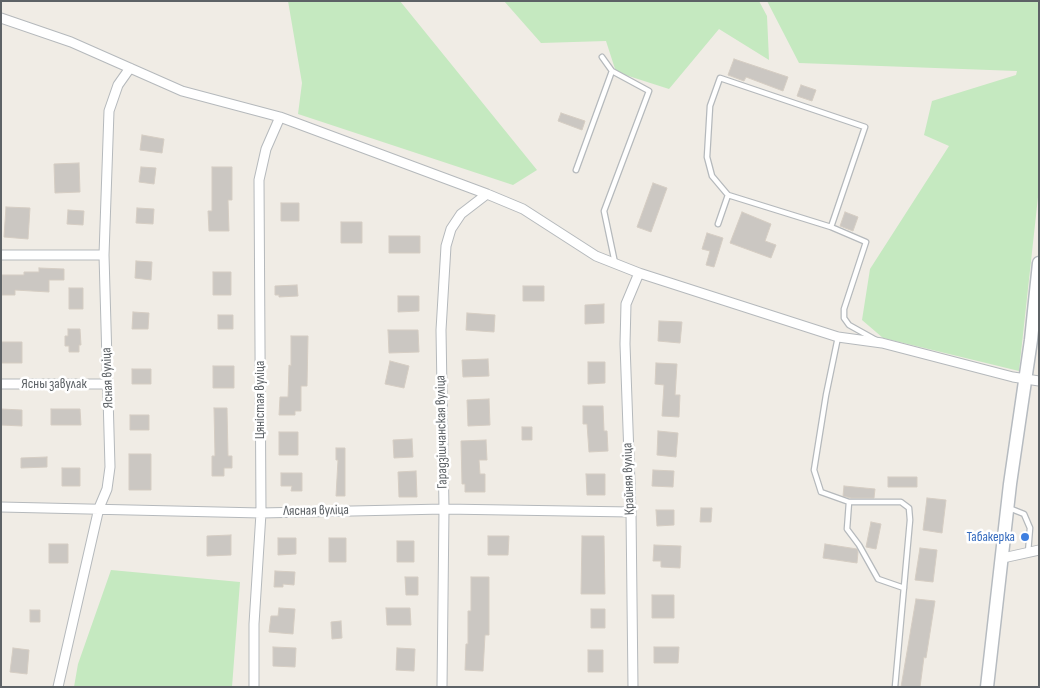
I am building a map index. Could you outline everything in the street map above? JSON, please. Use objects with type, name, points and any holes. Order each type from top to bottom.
[{"type":"main road","points":[[987,687],[1008,508],[1032,380],[1039,264]]},
{"type":"street","points":[[1,18],[71,42],[182,91],[280,117],[487,194],[523,209],[596,256],[639,273],[838,337],[882,343],[1032,380]]},
{"type":"street","name":"Ясная вуліца","points":[[58,687],[99,508],[107,489],[110,467],[104,255],[109,110],[118,85],[130,68]]},
{"type":"street","name":"Цяністая вуліца","points":[[254,687],[254,624],[261,513],[259,180],[266,149],[280,117]]},
{"type":"street","name":"Гарадзішчанская вуліца","points":[[442,687],[444,509],[441,330],[446,246],[451,229],[461,214],[487,194]]},
{"type":"street","points":[[1,255],[104,255]]},
{"type":"street","name":"Крайняя вуліца","points":[[633,687],[631,512],[625,344],[626,304],[639,273]]},
{"type":"street","name":"Ясны завулак","points":[[1,384],[108,384]]},
{"type":"street","name":"Лясная вуліца","points":[[1,507],[261,513],[444,509],[631,512]]},
{"type":"street","points":[[1003,558],[1039,550]]},
{"type":"lane","points":[[602,57],[612,70],[649,91],[604,211],[615,264]]},
{"type":"lane","points":[[576,170],[612,70]]},
{"type":"lane","points":[[831,227],[866,127],[720,78],[710,106],[707,157],[712,176],[728,194],[831,227],[866,242],[844,309],[844,318],[849,325],[882,343]]},
{"type":"lane","points":[[718,224],[728,194]]},
{"type":"lane","points":[[838,337],[826,395],[814,470],[821,492],[849,502],[901,502],[909,508],[910,520],[894,687]]},
{"type":"lane","points":[[849,502],[847,529],[860,545],[878,579],[904,588]]},
{"type":"lane","points":[[1008,508],[1024,514],[1030,528],[1028,553]]},
{"type":"green space","points":[[288,1],[400,1],[537,170],[513,185],[298,114],[302,83]]},
{"type":"green space","points":[[504,1],[759,1],[767,16],[769,60],[719,29],[669,89],[616,72],[606,41],[541,43]]},
{"type":"green space","points":[[767,1],[1039,1],[1039,188],[1019,371],[883,338],[862,320],[870,269],[949,146],[924,135],[932,101],[1016,75],[1017,71],[799,63]]},
{"type":"green space","points":[[111,570],[240,582],[232,687],[74,687],[78,664]]},
{"type":"building","points":[[734,59],[788,77],[783,91],[746,77],[744,81],[728,75]]},
{"type":"building","points":[[801,85],[816,90],[812,101],[797,96]]},
{"type":"building","points":[[561,113],[585,121],[582,130],[558,121]]},
{"type":"building","points":[[142,135],[164,139],[162,153],[140,150]]},
{"type":"building","points":[[79,163],[80,192],[55,193],[54,164]]},
{"type":"building","points":[[141,167],[156,168],[154,184],[139,182]]},
{"type":"building","points":[[212,167],[232,167],[232,200],[228,200],[229,231],[209,231],[208,211],[212,211]]},
{"type":"building","points":[[653,183],[667,188],[651,232],[637,227]]},
{"type":"building","points":[[281,203],[299,203],[299,221],[281,221]]},
{"type":"building","points":[[6,207],[30,208],[28,239],[4,237]]},
{"type":"building","points":[[137,208],[154,209],[153,224],[136,223]]},
{"type":"building","points":[[68,210],[84,211],[83,225],[67,224]]},
{"type":"building","points":[[742,212],[771,224],[765,241],[776,245],[771,258],[730,243]]},
{"type":"building","points":[[845,212],[858,217],[853,231],[840,226]]},
{"type":"building","points":[[341,222],[362,222],[362,243],[341,243]]},
{"type":"building","points":[[707,233],[723,238],[714,267],[706,265],[710,251],[702,249]]},
{"type":"building","points":[[389,236],[420,236],[420,253],[389,253]]},
{"type":"building","points":[[136,261],[152,262],[151,280],[135,278]]},
{"type":"building","points":[[39,268],[64,269],[64,280],[49,280],[49,292],[15,290],[15,295],[2,295],[2,275],[24,275],[24,272],[39,272]]},
{"type":"building","points":[[213,272],[231,272],[231,295],[213,295]]},
{"type":"building","points":[[297,285],[298,296],[279,297],[279,295],[275,295],[275,286]]},
{"type":"building","points":[[523,286],[544,286],[544,301],[523,301]]},
{"type":"building","points":[[69,288],[83,288],[83,309],[69,309]]},
{"type":"building","points":[[398,296],[419,296],[419,311],[398,312]]},
{"type":"building","points":[[604,304],[604,323],[585,324],[585,305]]},
{"type":"building","points":[[133,312],[149,313],[148,329],[132,329]]},
{"type":"building","points":[[467,313],[495,315],[494,332],[466,330]]},
{"type":"building","points":[[218,315],[233,315],[233,329],[218,329]]},
{"type":"building","points":[[659,321],[682,322],[680,343],[658,341]]},
{"type":"building","points":[[68,329],[80,329],[81,345],[79,345],[79,352],[69,352],[69,346],[65,346],[65,336],[68,336]]},
{"type":"building","points":[[388,330],[418,330],[419,352],[389,353]]},
{"type":"building","points":[[291,336],[308,336],[307,386],[301,386],[301,411],[295,411],[295,415],[279,415],[280,397],[288,397]]},
{"type":"building","points":[[1,342],[22,342],[22,363],[1,363]]},
{"type":"building","points":[[488,359],[489,376],[463,377],[462,360]]},
{"type":"building","points":[[390,361],[409,366],[404,388],[385,384]]},
{"type":"building","points":[[588,362],[605,362],[605,383],[588,384]]},
{"type":"building","points":[[656,363],[677,364],[675,395],[680,395],[679,417],[662,416],[664,385],[655,384]]},
{"type":"building","points":[[213,366],[234,366],[234,388],[213,388]]},
{"type":"building","points":[[132,369],[151,369],[151,384],[132,384]]},
{"type":"building","points":[[489,399],[490,425],[468,426],[467,400]]},
{"type":"building","points":[[583,406],[603,406],[604,431],[607,431],[608,451],[589,452],[587,424],[583,424]]},
{"type":"building","points":[[214,408],[227,408],[228,456],[232,456],[232,468],[224,468],[224,476],[212,476],[212,456],[215,456]]},
{"type":"building","points":[[1,409],[22,410],[22,426],[1,425]]},
{"type":"building","points":[[51,409],[80,409],[81,425],[51,425]]},
{"type":"building","points":[[130,415],[149,415],[149,430],[130,430]]},
{"type":"building","points":[[522,427],[532,427],[532,440],[522,440]]},
{"type":"building","points":[[658,431],[678,433],[676,457],[657,455]]},
{"type":"building","points":[[279,432],[298,432],[298,455],[279,455]]},
{"type":"building","points":[[412,439],[413,457],[394,458],[393,440]]},
{"type":"building","points":[[486,440],[487,460],[479,460],[480,474],[485,474],[485,492],[465,492],[465,484],[462,484],[461,441]]},
{"type":"building","points":[[336,448],[345,448],[345,496],[336,496],[338,460],[336,460]]},
{"type":"building","points":[[129,454],[151,454],[151,490],[129,490]]},
{"type":"building","points":[[47,457],[47,467],[21,468],[21,458]]},
{"type":"building","points":[[62,468],[80,468],[80,486],[62,486]]},
{"type":"building","points":[[653,470],[674,471],[673,487],[652,486]]},
{"type":"building","points":[[416,471],[417,497],[399,497],[398,472]]},
{"type":"building","points":[[281,473],[302,473],[302,491],[291,491],[292,486],[281,486]]},
{"type":"building","points":[[586,474],[605,474],[605,495],[587,495]]},
{"type":"building","points":[[888,477],[917,477],[917,487],[888,487]]},
{"type":"building","points":[[844,486],[875,489],[874,498],[843,496]]},
{"type":"building","points":[[927,498],[946,500],[942,533],[923,530]]},
{"type":"building","points":[[701,508],[712,508],[711,522],[700,522]]},
{"type":"building","points":[[656,510],[674,510],[674,525],[657,526]]},
{"type":"building","points":[[871,522],[881,524],[876,549],[866,547]]},
{"type":"building","points":[[231,535],[231,555],[207,556],[207,536]]},
{"type":"building","points":[[488,536],[509,536],[508,555],[488,555]]},
{"type":"building","points":[[582,536],[604,536],[605,594],[581,594]]},
{"type":"building","points":[[278,538],[296,538],[296,554],[278,555]]},
{"type":"building","points":[[329,538],[346,538],[346,562],[329,562]]},
{"type":"building","points":[[397,541],[414,541],[414,562],[397,562]]},
{"type":"building","points":[[49,544],[68,544],[68,563],[49,563]]},
{"type":"building","points":[[825,544],[857,549],[857,563],[823,558]]},
{"type":"building","points":[[654,545],[681,546],[680,568],[661,567],[661,561],[653,561]]},
{"type":"building","points":[[920,548],[937,550],[933,582],[915,580]]},
{"type":"building","points":[[275,571],[295,572],[294,585],[283,584],[283,587],[274,587]]},
{"type":"building","points":[[405,577],[418,577],[418,595],[406,595]]},
{"type":"building","points":[[471,577],[489,577],[489,635],[485,635],[483,671],[465,670],[466,644],[468,644],[468,611],[471,611]]},
{"type":"building","points":[[652,595],[674,595],[674,618],[652,618]]},
{"type":"building","points":[[916,599],[935,601],[926,658],[924,657],[920,687],[901,687]]},
{"type":"building","points":[[279,608],[295,609],[293,634],[269,632],[271,616],[278,616]]},
{"type":"building","points":[[386,608],[410,608],[411,625],[387,625]]},
{"type":"building","points":[[591,609],[605,609],[605,628],[591,628]]},
{"type":"building","points":[[30,610],[40,610],[40,622],[30,622]]},
{"type":"building","points":[[341,621],[342,638],[332,639],[331,622]]},
{"type":"building","points":[[273,647],[296,648],[295,667],[273,666]]},
{"type":"building","points":[[654,647],[679,647],[678,663],[654,663]]},
{"type":"building","points":[[13,648],[29,650],[27,674],[10,672]]},
{"type":"building","points":[[397,648],[415,649],[414,671],[396,670]]},
{"type":"building","points":[[588,650],[603,650],[603,672],[588,672]]},
{"type":"place","name":"Табакерка","points":[[1025,537]]}]
